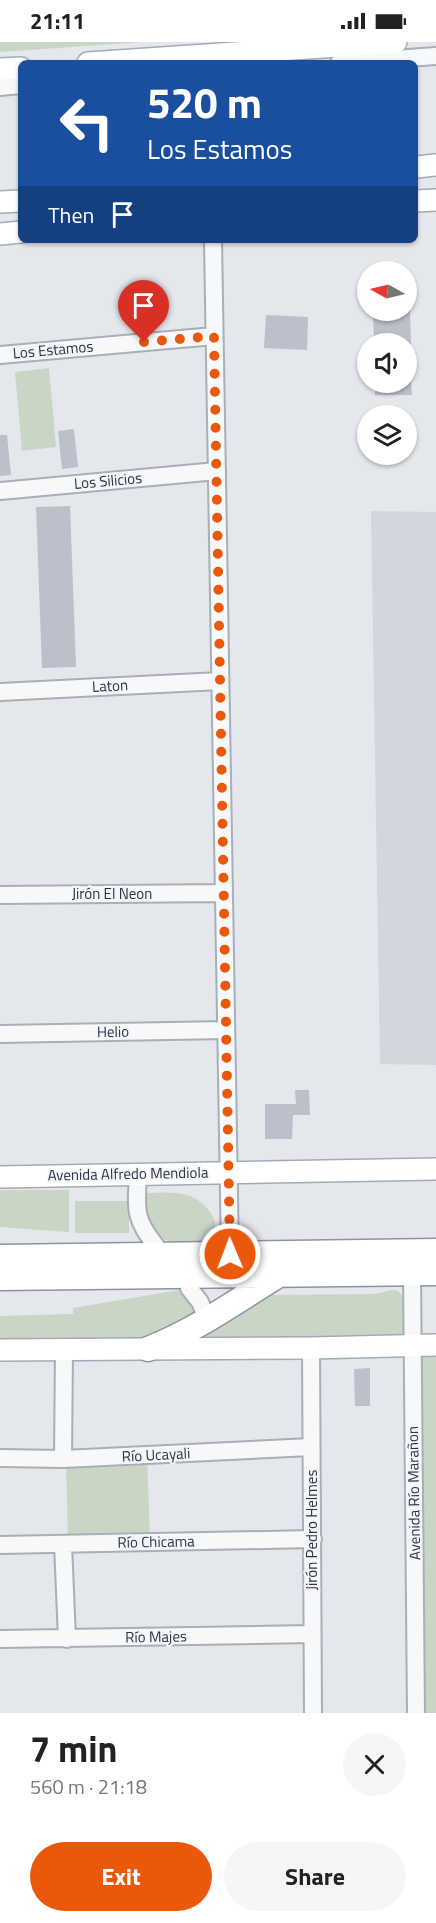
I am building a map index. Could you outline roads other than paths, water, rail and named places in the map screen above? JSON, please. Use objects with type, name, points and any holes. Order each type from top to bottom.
[{"type":"highway","points":[[0,1257],[436,1251]]},
{"type":"highway","points":[[0,1278],[436,1273]]},
{"type":"highway","points":[[148,1349],[175,1339],[279,1275]]},
{"type":"main road","points":[[132,60],[396,42]]},
{"type":"main road","points":[[0,69],[18,68]]},
{"type":"main road","points":[[418,167],[436,165]]},
{"type":"main road","points":[[418,201],[436,200]]},
{"type":"main road","points":[[0,202],[18,201]]},
{"type":"main road","points":[[0,234],[18,232]]},
{"type":"main road","name":"Avenida Alfredo Mendiola","points":[[0,1177],[436,1169]]},
{"type":"main road","points":[[0,1350],[436,1345]]},
{"type":"street","points":[[381,60],[436,56]]},
{"type":"street","points":[[0,87],[18,86]]},
{"type":"street","points":[[213,243],[230,1254]]},
{"type":"street","name":"Los Estamos","points":[[0,355],[214,336]]},
{"type":"street","name":"Los Silicios","points":[[0,491],[217,471]]},
{"type":"street","name":"Laton","points":[[0,692],[220,681]]},
{"type":"street","name":"Jirón El Neon","points":[[0,895],[224,893]]},
{"type":"street","name":"Helio","points":[[0,1034],[226,1030]]},
{"type":"street","points":[[138,1175],[136,1210],[138,1218],[156,1246]]},
{"type":"street","name":"Avenida Río Marañon","points":[[412,1273],[416,1713]]},
{"type":"street","points":[[189,1288],[200,1302],[207,1319]]},
{"type":"street","name":"Jirón Pedro Helmes","points":[[311,1348],[313,1713]]},
{"type":"street","points":[[63,1459],[64,1350]]},
{"type":"street","name":"Río Ucayali","points":[[0,1458],[63,1459],[311,1447]]},
{"type":"street","name":"Río Chicama","points":[[0,1545],[312,1539]]},
{"type":"street","points":[[63,1544],[67,1639]]},
{"type":"street","name":"Río Majes","points":[[0,1639],[312,1634]]}]
